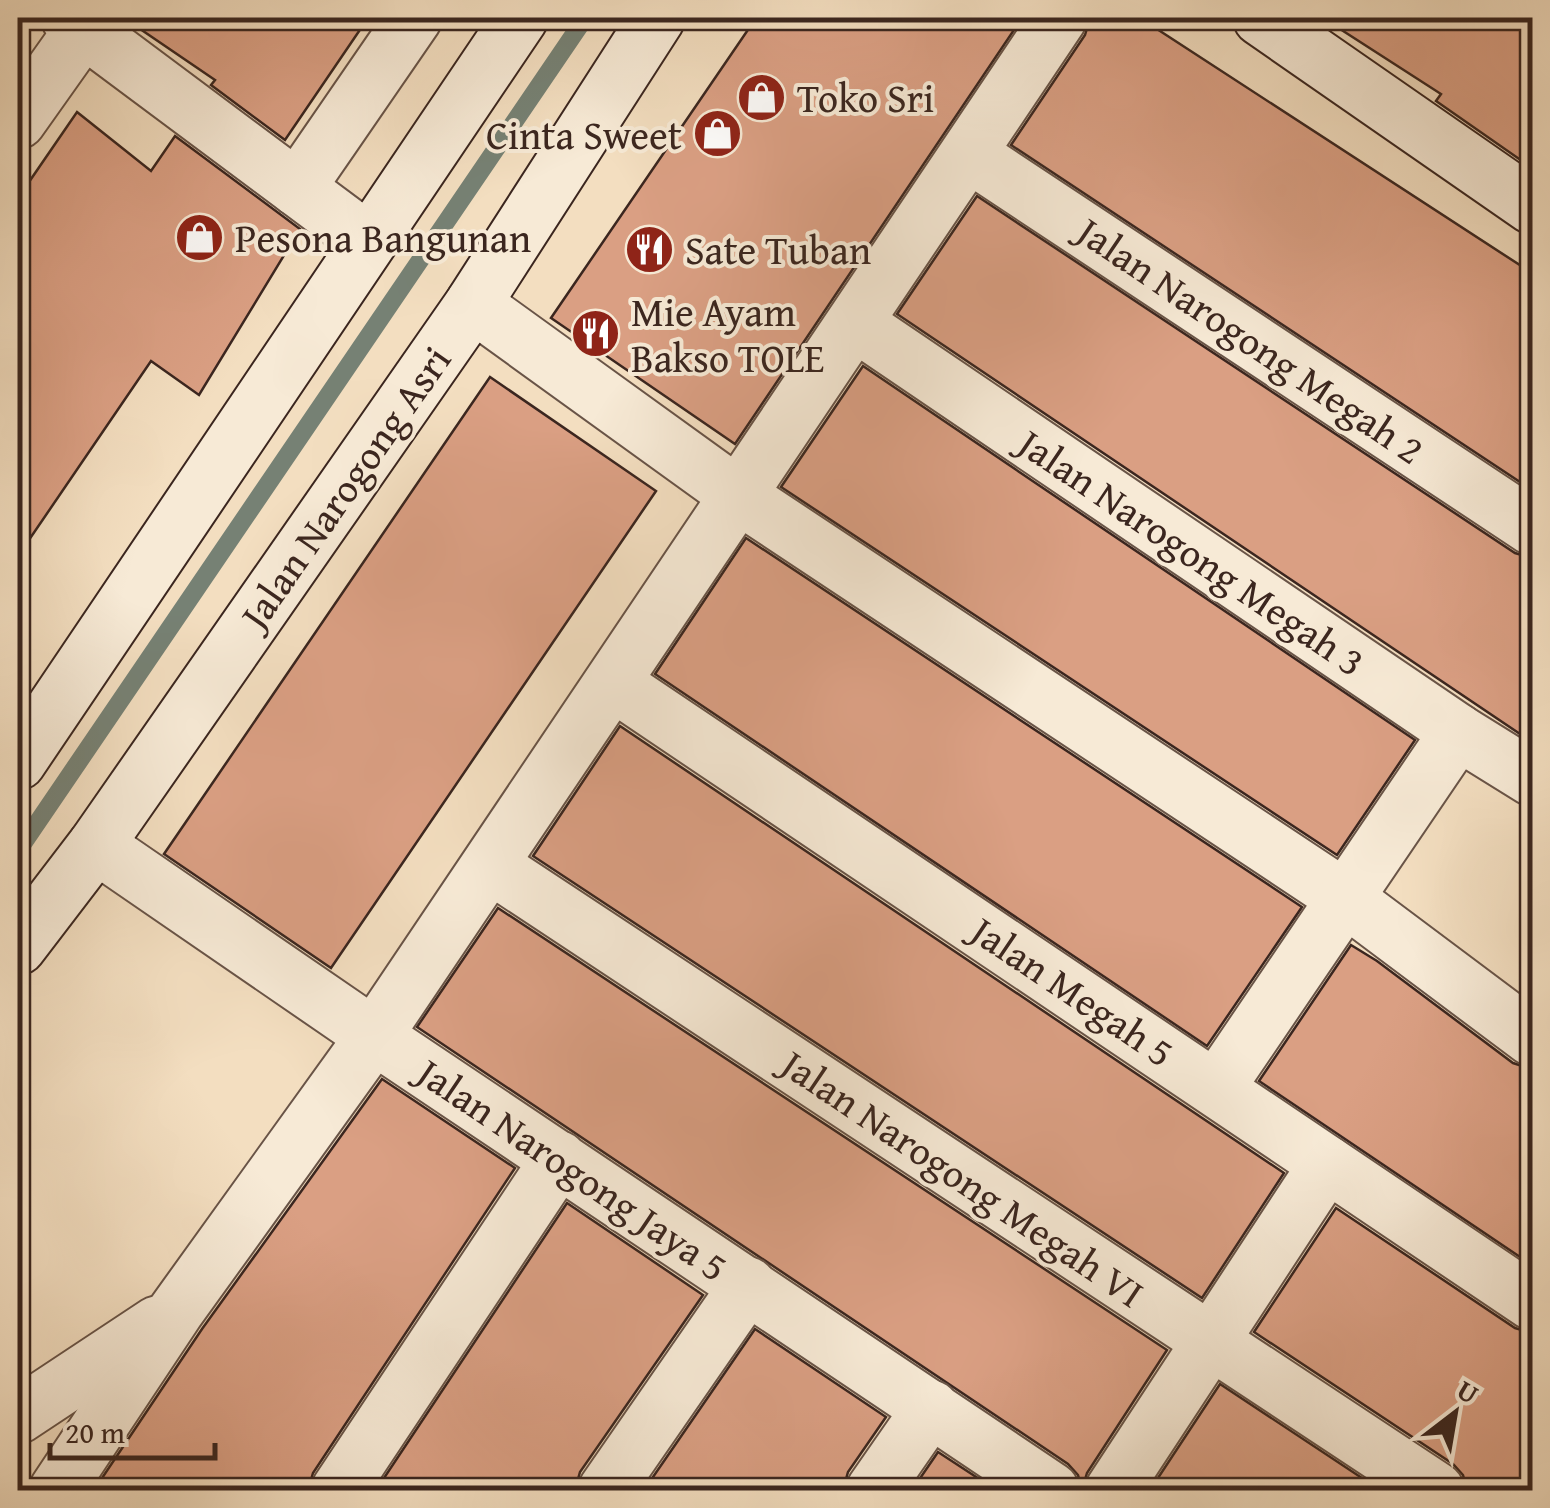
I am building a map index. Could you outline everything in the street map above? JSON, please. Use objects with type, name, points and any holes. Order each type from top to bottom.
[{"type":"street","points":[[297,188],[414,18]]},
{"type":"street","points":[[18,762],[520,18]]},
{"type":"street","name":"Jalan Narogong Asri","points":[[18,948],[96,844],[473,304],[657,18]]},
{"type":"street","points":[[57,1490],[176,1311],[374,1036],[1059,18]]},
{"type":"street","points":[[1261,18],[1532,206]]},
{"type":"street","points":[[18,120],[82,21],[368,241]]},
{"type":"street","name":"Jalan Narogong Megah 2","points":[[969,154],[1532,527]]},
{"type":"street","points":[[473,304],[739,496],[1345,898],[1532,1038]]},
{"type":"street","name":"Jalan Narogong Megah 3","points":[[854,323],[1458,732],[1532,778]]},
{"type":"street","name":"Jalan Megah 5","points":[[612,683],[1218,1087],[1532,1302]]},
{"type":"street","points":[[1218,1087],[1458,732]]},
{"type":"street","name":"Jalan Narogong Jaya 5","points":[[96,844],[374,1036],[1051,1490]]},
{"type":"street","name":"Jalan Narogong Megah VI","points":[[490,865],[1436,1490]]},
{"type":"street","points":[[339,1490],[558,1159]]},
{"type":"street","points":[[1113,1490],[1327,1164]]},
{"type":"street","points":[[606,1490],[748,1285]]},
{"type":"street","points":[[18,1416],[176,1311]]},
{"type":"street","points":[[874,1490],[931,1408]]},
{"type":"building","points":[[124,18],[368,18],[285,140],[211,85],[215,80]]},
{"type":"building","points":[[756,18],[1022,18],[735,444],[551,318]]},
{"type":"building","points":[[1090,18],[1140,18],[1532,273],[1532,490],[1011,145],[1085,35]]},
{"type":"building","points":[[1323,18],[1532,18],[1532,168],[1436,101],[1441,94]]},
{"type":"building","points":[[77,112],[151,171],[175,136],[300,229],[199,395],[151,361],[18,556],[18,198]]},
{"type":"building","points":[[977,196],[1515,553],[1532,558],[1532,742],[897,314]]},
{"type":"building","points":[[863,366],[1415,740],[1337,855],[781,487]]},
{"type":"building","points":[[490,377],[656,491],[331,968],[164,854]]},
{"type":"building","points":[[746,538],[1302,907],[1207,1046],[655,674]]},
{"type":"building","points":[[620,726],[1284,1173],[1202,1298],[533,856]]},
{"type":"building","points":[[498,908],[1167,1350],[1087,1473],[1082,1490],[1078,1475],[1068,1464],[417,1027]]},
{"type":"building","points":[[1351,945],[1513,1063],[1532,1069],[1532,1265],[1259,1081]]},
{"type":"building","points":[[382,1079],[515,1168],[313,1473],[308,1490],[94,1490],[202,1329]]},
{"type":"building","points":[[567,1203],[703,1295],[580,1472],[575,1490],[376,1490]]},
{"type":"building","points":[[1336,1208],[1515,1328],[1532,1333],[1532,1490],[1467,1490],[1463,1475],[1453,1464],[1254,1332]]},
{"type":"building","points":[[755,1329],[886,1417],[848,1472],[843,1490],[644,1490]]},
{"type":"building","points":[[1220,1384],[1380,1490],[1150,1490]]},
{"type":"building","points":[[938,1452],[996,1490],[912,1490]]},
{"type":"waterway","points":[[18,851],[585,18]]},
{"type":"place","name":"Toko Sri","points":[[762,97]]},
{"type":"place","name":"Cinta Sweet","points":[[717,134]]},
{"type":"place","name":"Pesona Bangunan","points":[[200,237]]},
{"type":"place","name":"Sate Tuban","points":[[650,249]]},
{"type":"place","name":"Mie Ayam Bakso TOLE","points":[[596,334]]}]
